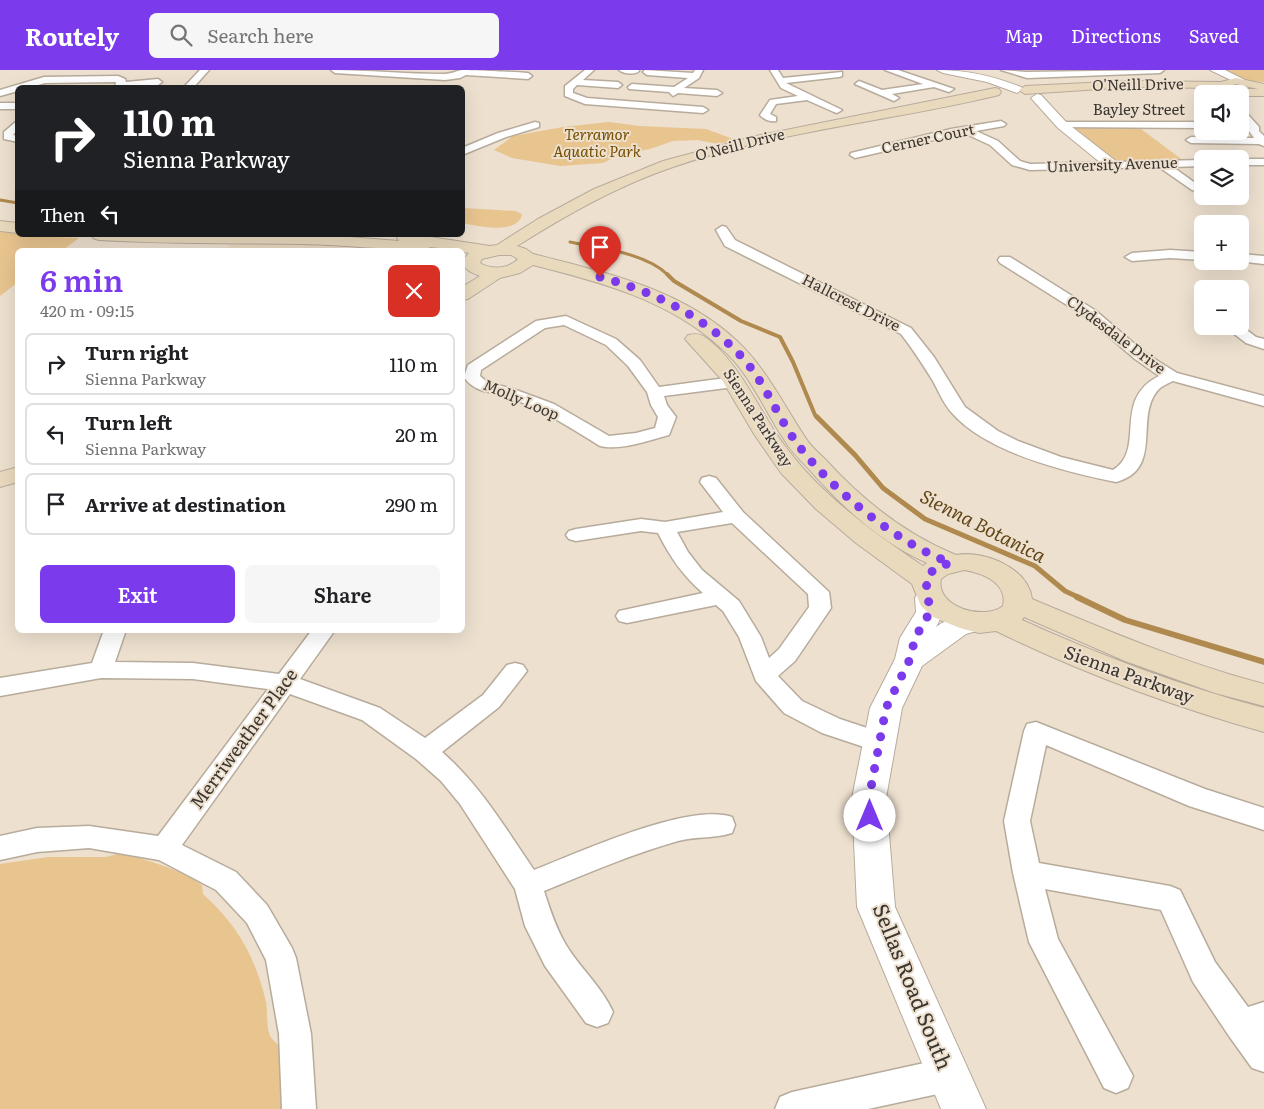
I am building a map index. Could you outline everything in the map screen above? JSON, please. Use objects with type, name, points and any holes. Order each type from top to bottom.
[{"type":"main road","name":"O'Neill Drive","points":[[1224,85],[1243,82],[1262,87]]},
{"type":"main road","name":"O'Neill Drive","points":[[465,293],[516,264],[530,245],[567,218],[611,196],[688,165],[752,147],[974,102],[1015,96],[1076,91],[1194,86]]},
{"type":"main road","name":"O'Neill Drive","points":[[1249,93],[1262,87]]},
{"type":"main road","name":"O'Neill Drive","points":[[468,267],[476,255],[495,250],[599,192],[668,164],[756,140],[1015,96]]},
{"type":"main road","points":[[0,219],[15,220]]},
{"type":"main road","points":[[0,226],[15,228]]},
{"type":"main road","points":[[127,237],[168,240],[330,239],[380,243],[411,248]]},
{"type":"main road","points":[[396,237],[516,251],[516,264]]},
{"type":"main road","name":"O'Neill Drive","points":[[468,267],[516,264]]},
{"type":"main road","name":"Sienna Parkway","points":[[516,264],[597,288],[654,313],[681,328],[700,342],[721,363],[737,385],[774,448],[813,493],[928,589],[947,613],[997,616],[1135,654],[1226,685],[1264,695]]},
{"type":"main road","name":"Sienna Parkway","points":[[516,264],[612,280],[655,296],[694,317],[730,345],[751,367],[760,379],[796,442],[834,484],[915,547],[951,563]]},
{"type":"main road","points":[[737,385],[756,391],[786,437],[796,442]]},
{"type":"main road","points":[[0,480],[15,475]]},
{"type":"main road","points":[[0,492],[15,487]]},
{"type":"main road","name":"Sienna Parkway","points":[[928,589],[930,573],[939,566],[964,562],[979,564],[1005,576],[1014,585],[1019,595],[997,616]]},
{"type":"main road","name":"Sienna Parkway","points":[[997,616],[1060,650],[1142,682],[1264,720]]},
{"type":"street","points":[[190,85],[205,70]]},
{"type":"street","points":[[335,70],[445,77],[463,72],[505,72],[528,76]]},
{"type":"street","points":[[590,70],[568,88],[568,94],[585,100],[667,110],[703,110]]},
{"type":"street","points":[[623,70],[634,71]]},
{"type":"street","points":[[774,70],[784,86],[837,110]]},
{"type":"street","points":[[889,70],[920,76],[935,84],[949,88]]},
{"type":"street","points":[[943,70],[978,81],[1046,110],[1112,165]]},
{"type":"street","points":[[943,70],[990,79],[1015,96]]},
{"type":"street","points":[[1005,70],[1027,75],[1159,70],[1171,75]]},
{"type":"street","points":[[1205,70],[1219,77],[1224,85]]},
{"type":"street","points":[[1216,70],[1243,82]]},
{"type":"street","points":[[647,72],[698,73]]},
{"type":"street","points":[[667,110],[676,90],[680,86],[691,82],[698,73]]},
{"type":"street","points":[[780,81],[839,74]]},
{"type":"street","points":[[898,100],[864,86],[920,76]]},
{"type":"street","points":[[25,85],[50,80],[113,78],[121,80],[120,85]]},
{"type":"street","points":[[130,85],[158,82]]},
{"type":"street","points":[[575,82],[618,85]]},
{"type":"street","points":[[882,93],[935,84]]},
{"type":"street","points":[[632,87],[718,93]]},
{"type":"street","points":[[0,88],[11,90]]},
{"type":"street","points":[[0,93],[15,89]]},
{"type":"street","points":[[809,97],[773,102],[770,116],[823,103]]},
{"type":"street","points":[[0,106],[15,106]]},
{"type":"street","points":[[1136,115],[1147,124]]},
{"type":"street","points":[[1249,119],[1259,127],[1254,130],[1263,142]]},
{"type":"street","points":[[15,121],[8,137],[15,138]]},
{"type":"street","name":"Cerner Court","points":[[855,155],[1001,124]]},
{"type":"street","points":[[1171,124],[1203,149]]},
{"type":"street","points":[[1063,125],[1194,124]]},
{"type":"street","points":[[465,151],[502,134],[535,125]]},
{"type":"street","name":"University Avenue","points":[[966,130],[994,143],[1022,166],[1039,168],[1194,163]]},
{"type":"street","points":[[1192,140],[1263,142]]},
{"type":"street","points":[[1249,162],[1264,162]]},
{"type":"street","points":[[1160,163],[1194,187]]},
{"type":"street","name":"Hallcrest Drive","points":[[722,230],[730,242],[906,332],[923,350],[959,410],[980,427],[1030,452],[1080,470],[1116,476],[1129,468],[1138,449],[1140,407],[1153,386],[1171,376]]},
{"type":"street","points":[[1132,257],[1170,254],[1194,256]]},
{"type":"street","points":[[1249,259],[1264,260]]},
{"type":"street","name":"Clydesdale Drive","points":[[1005,260],[1091,314],[1140,356],[1171,376],[1264,401]]},
{"type":"street","name":"Molly Loop","points":[[566,320],[611,342],[634,363],[656,392],[659,405],[667,417],[663,431],[637,438],[606,442],[548,408],[510,393],[481,386],[472,377],[474,368],[542,324],[566,320]]},
{"type":"street","points":[[1244,335],[1251,340],[1264,344]]},
{"type":"street","points":[[656,392],[726,383],[737,385]]},
{"type":"street","points":[[709,482],[736,516],[818,592],[820,608],[787,655],[764,675]]},
{"type":"street","points":[[576,535],[640,526],[665,528],[736,516]]},
{"type":"street","points":[[665,528],[679,554],[695,575],[731,606],[750,636],[764,675],[793,707],[831,726],[879,742]]},
{"type":"street","name":"Sellas Road South","points":[[928,589],[930,612],[915,638],[910,659],[886,708],[869,798],[876,907],[947,1075],[964,1109]]},
{"type":"street","points":[[627,616],[721,597]]},
{"type":"street","name":"Sellas Road South","points":[[910,659],[956,627],[997,616]]},
{"type":"street","points":[[101,670],[114,633]]},
{"type":"street","name":"Merriweather Place","points":[[164,849],[322,633]]},
{"type":"street","points":[[0,687],[101,670],[193,671],[285,683],[371,714],[398,730],[425,752],[450,774],[469,796],[528,885],[540,926],[556,956],[597,1012]]},
{"type":"street","points":[[425,752],[491,700],[515,671]]},
{"type":"street","points":[[1116,1076],[1044,942],[1027,873],[1017,821],[1036,731],[1198,798],[1264,819]]},
{"type":"street","points":[[528,885],[631,844],[681,829],[722,825]]},
{"type":"street","points":[[0,848],[37,840],[89,837],[164,849],[226,881],[257,914],[282,958],[295,1034],[299,1109]]},
{"type":"street","points":[[1027,873],[1170,899],[1204,972],[1252,1022],[1264,1056]]},
{"type":"street","points":[[792,1109],[947,1075]]},
{"type":"shaded area","points":[[231,244],[303,244],[348,248],[226,248]]},
{"type":"green space","points":[[1217,70],[1264,70],[1264,82],[1238,80]]},
{"type":"green space","name":"Terramor Aquatic Park","points":[[609,122],[639,126],[706,129],[736,140],[718,144],[697,140],[673,141],[650,149],[619,155],[603,163],[560,166],[512,158],[494,150],[513,136],[563,127]]},
{"type":"green space","points":[[1137,126],[1184,161],[1113,162],[1071,127]]},
{"type":"green space","points":[[465,208],[515,211],[522,214],[516,223],[510,226],[485,227],[465,223]]},
{"type":"green space","points":[[0,231],[15,233],[15,237],[79,238],[66,248],[15,248],[15,285],[0,296]]},
{"type":"green space","points":[[121,853],[153,862],[193,879],[202,885],[203,894],[235,930],[250,956],[262,985],[270,1036],[279,1048],[282,1069],[283,1109],[0,1109],[0,864],[48,857],[106,857]]},
{"type":"waterway","name":"Sienna Botanica","points":[[0,200],[15,202]]},
{"type":"waterway","name":"Sienna Botanica","points":[[570,242],[635,256],[648,261],[668,275]]},
{"type":"waterway","name":"Sienna Botanica","points":[[668,275],[674,281],[741,321],[780,337],[793,362],[815,415],[855,455],[883,488],[925,519],[1035,566],[1065,591],[1080,598]]},
{"type":"waterway","name":"Sienna Botanica","points":[[1077,597],[1125,620],[1264,662]]},
{"type":"route","points":[[600,277],[644,292],[683,310],[718,334],[751,367],[760,379],[796,442],[834,484],[862,508],[905,540],[939,559],[951,563],[939,566],[930,573],[926,581],[925,589],[929,598],[930,612],[915,638],[910,659],[886,708],[869,798],[870,816]]}]
